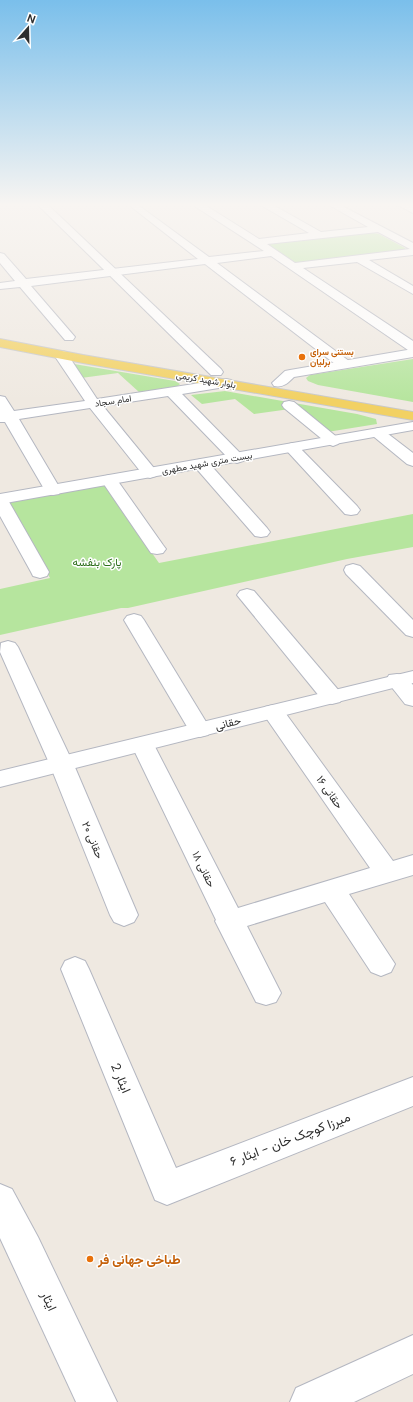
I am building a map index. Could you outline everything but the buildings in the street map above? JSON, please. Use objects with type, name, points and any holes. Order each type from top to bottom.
[{"type":"main road","name":"بلوار شهید کریمی","points":[[0,334],[106,354],[413,407]]},
{"type":"main road","name":"بلوار شهید کریمی","points":[[0,343],[413,416]]},
{"type":"street","points":[[12,270],[69,337]]},
{"type":"street","points":[[0,286],[127,270]]},
{"type":"street","points":[[220,270],[344,364]]},
{"type":"street","points":[[300,270],[413,347]]},
{"type":"street","points":[[379,270],[413,291]]},
{"type":"street","points":[[114,272],[216,372]]},
{"type":"street","points":[[279,383],[290,374],[413,353]]},
{"type":"street","points":[[61,354],[94,404],[150,473]]},
{"type":"street","name":"امام سجاد","points":[[5,417],[226,383]]},
{"type":"street","points":[[172,392],[237,458]]},
{"type":"street","points":[[0,400],[5,417],[53,490]]},
{"type":"street","points":[[289,405],[332,441]]},
{"type":"street","points":[[376,410],[390,416],[392,420],[387,428],[378,432],[413,461]]},
{"type":"street","name":"بیست متری شهید مطهری","points":[[0,500],[413,426]]},
{"type":"street","points":[[292,448],[351,510]]},
{"type":"street","points":[[201,464],[261,532]]},
{"type":"street","points":[[109,480],[157,549]]},
{"type":"street","points":[[0,500],[40,572]]},
{"type":"street","points":[[353,570],[413,631]]},
{"type":"street","points":[[247,595],[332,697]]},
{"type":"street","points":[[134,620],[200,730]]},
{"type":"street","name":"حقانی ۲۰","points":[[8,647],[52,767],[124,915]]},
{"type":"street","points":[[405,679],[413,699]]},
{"type":"street","name":"حقانی","points":[[52,767],[405,679]]},
{"type":"street","name":"حقانی ۱۶","points":[[273,712],[387,873]]},
{"type":"street","name":"حقانی ۱۸","points":[[143,744],[266,993]]},
{"type":"street","points":[[0,779],[52,767]]},
{"type":"street","points":[[0,790],[52,767]]},
{"type":"street","points":[[230,920],[413,865]]},
{"type":"street","points":[[331,889],[381,964]]},
{"type":"street","name":"ایثار 2","points":[[74,969],[167,1188]]},
{"type":"street","name":"میرزا کوچک خان - ایثار ۶","points":[[167,1188],[413,1091]]},
{"type":"street","name":"ایثار","points":[[0,1201],[25,1250],[97,1402]]},
{"type":"street","points":[[310,1402],[413,1354]]},
{"type":"green space","points":[[413,359],[413,402],[318,385],[308,381],[306,378],[310,375]]},
{"type":"green space","points":[[74,364],[175,381],[180,384],[176,388],[139,392],[118,373],[81,378]]},
{"type":"green space","points":[[225,391],[357,414],[376,419],[377,424],[321,433],[290,409],[254,414],[235,399],[202,404],[191,395]]},
{"type":"green space","name":"پارک بنفشه","points":[[104,485],[159,563],[413,514],[413,547],[347,559],[0,635],[0,589],[50,578],[7,503]]},
{"type":"place","name":"بستنی سرای برلیان","points":[[302,357]]},
{"type":"place","name":"طباخی جهانی فر","points":[[90,1259]]}]
